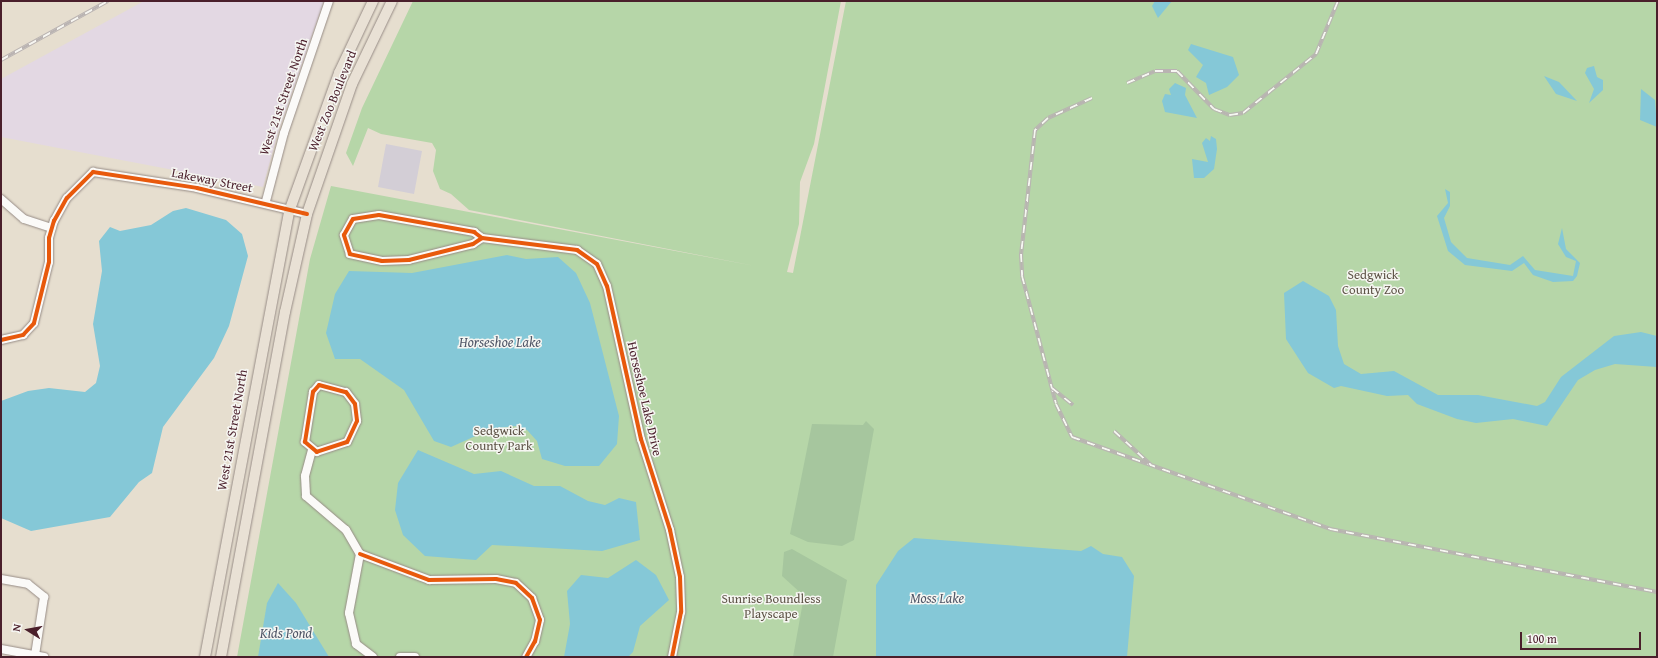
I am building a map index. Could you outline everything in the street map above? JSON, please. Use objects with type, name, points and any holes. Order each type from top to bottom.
[{"type":"main road","name":"West Zoo Boulevard","points":[[290,209],[339,73],[373,1]]},
{"type":"main road","name":"West Zoo Boulevard","points":[[307,214],[352,84],[392,1]]},
{"type":"main road","name":"West 21st Street North","points":[[205,657],[290,209]]},
{"type":"main road","points":[[221,657],[285,312],[307,214]]},
{"type":"street","name":"West 21st Street North","points":[[266,202],[284,133],[329,1]]},
{"type":"street","name":"Lakeway Street","points":[[52,228],[67,198],[93,172],[113,174],[266,202],[307,214]]},
{"type":"street","points":[[1,199],[24,219],[52,228],[49,262],[34,323],[24,335],[1,340]]},
{"type":"street","name":"Horseshoe Lake Drive","points":[[482,238],[473,244],[409,260],[382,261],[362,259],[350,254],[344,235],[353,219],[371,214],[474,232],[482,238],[577,250],[597,264],[603,275],[634,398],[641,439],[670,530],[680,577],[681,612],[672,657]]},
{"type":"street","points":[[319,385],[338,387],[355,404],[356,428],[340,446],[312,450],[305,442],[313,392],[319,385]]},
{"type":"street","points":[[312,450],[305,476],[306,496],[346,530],[360,554],[429,580],[496,579],[516,583],[532,598],[540,620],[535,641],[526,657]]},
{"type":"street","points":[[360,554],[349,612],[356,644],[373,657]]},
{"type":"street","points":[[1,579],[28,584],[44,597],[34,655]]},
{"type":"street","points":[[1,649],[44,657]]},
{"type":"street","points":[[400,657],[415,657]]},
{"type":"shaded area","points":[[144,1],[324,1],[278,132],[263,187],[1,137],[1,79]]},
{"type":"shaded area","points":[[386,144],[422,151],[414,194],[378,187]]},
{"type":"green space","points":[[413,1],[841,1],[814,144],[800,182],[799,224],[787,272],[793,273],[846,1],[1657,1],[1657,657],[237,657],[310,259],[331,186],[755,266],[469,210],[451,194],[440,189],[433,171],[436,150],[432,143],[381,134],[368,128],[353,166],[346,153],[362,108]]},
{"type":"green space","points":[[866,421],[874,429],[854,540],[842,546],[808,542],[790,534],[812,424],[863,425]]},
{"type":"green space","points":[[792,549],[847,580],[833,657],[793,657],[804,596],[782,576],[784,552]]},
{"type":"water","points":[[1155,1],[1172,1],[1158,18],[1152,6]]},
{"type":"water","points":[[1191,44],[1233,57],[1239,75],[1227,87],[1209,95],[1206,83],[1196,77],[1203,65],[1188,50]]},
{"type":"water","points":[[1594,66],[1597,77],[1603,80],[1603,90],[1589,103],[1594,89],[1585,73],[1587,68]]},
{"type":"water","points":[[1544,76],[1559,82],[1577,101],[1556,94]]},
{"type":"water","points":[[1175,83],[1186,88],[1185,95],[1197,118],[1165,112],[1162,101],[1165,94],[1171,95],[1169,89]]},
{"type":"water","points":[[1641,89],[1655,100],[1657,127],[1640,120]]},
{"type":"water","points":[[1211,136],[1216,139],[1217,149],[1214,169],[1204,178],[1194,178],[1192,159],[1208,162],[1202,143],[1206,138],[1210,141]]},
{"type":"water","points":[[1445,189],[1450,192],[1450,206],[1444,218],[1451,242],[1467,258],[1510,265],[1523,256],[1535,270],[1573,276],[1576,261],[1566,257],[1558,244],[1562,228],[1566,249],[1580,263],[1577,276],[1573,281],[1553,282],[1533,275],[1524,263],[1512,271],[1465,265],[1448,251],[1437,216],[1448,203]]},
{"type":"water","points":[[186,208],[226,220],[242,234],[248,256],[229,326],[214,358],[163,427],[152,473],[139,482],[110,517],[31,531],[1,518],[1,401],[28,391],[49,388],[85,392],[96,383],[100,366],[93,324],[102,271],[99,241],[110,227],[120,231],[151,225],[173,211]]},
{"type":"water","name":"Horseshoe Lake","points":[[507,255],[526,259],[558,257],[576,273],[590,303],[619,416],[617,444],[599,466],[565,466],[542,459],[537,441],[527,430],[515,426],[491,429],[451,447],[434,441],[404,390],[360,359],[335,359],[326,333],[335,294],[349,271],[412,273]]},
{"type":"water","points":[[1303,281],[1329,296],[1336,310],[1338,346],[1344,364],[1361,374],[1394,371],[1438,395],[1478,395],[1537,406],[1545,402],[1561,377],[1614,336],[1641,332],[1657,336],[1657,367],[1615,364],[1595,370],[1578,380],[1547,426],[1513,419],[1476,423],[1457,419],[1417,404],[1408,395],[1387,396],[1341,386],[1334,388],[1308,373],[1286,339],[1284,293]]},
{"type":"water","points":[[418,450],[474,474],[501,471],[534,486],[560,486],[588,501],[605,505],[619,498],[636,502],[640,540],[602,551],[492,545],[476,560],[425,556],[403,535],[395,510],[398,483]]},
{"type":"water","name":"Moss Lake","points":[[914,538],[1081,551],[1091,546],[1103,554],[1122,557],[1134,576],[1127,657],[876,657],[876,585],[898,551]]},
{"type":"water","points":[[636,560],[656,575],[669,600],[640,626],[633,652],[628,657],[564,657],[570,624],[567,591],[581,575],[608,578]]},
{"type":"water","name":"Kids Pond","points":[[278,583],[296,603],[329,657],[258,657],[267,603]]},
{"type":"railway","points":[[1,60],[108,1]]},
{"type":"railway","points":[[1127,83],[1155,71],[1177,71],[1214,109],[1230,115],[1243,113],[1316,54],[1338,1]]},
{"type":"railway","points":[[1092,98],[1048,118],[1035,130],[1021,254],[1022,276],[1056,404],[1072,437],[1330,529],[1657,592]]},
{"type":"railway","points":[[1052,388],[1073,405]]},
{"type":"railway","points":[[1114,431],[1151,465]]},
{"type":"cycle path","points":[[1,340],[23,335],[34,323],[49,262],[49,238],[54,221],[67,198],[93,172],[197,188],[307,214]]},
{"type":"cycle path","points":[[482,238],[473,244],[409,260],[382,261],[350,254],[344,235],[353,219],[379,215],[474,232],[482,238],[577,250],[597,264],[607,286],[641,439],[670,530],[680,577],[681,612],[672,657]]},
{"type":"cycle path","points":[[319,385],[346,392],[355,404],[357,421],[347,442],[317,452],[305,442],[313,392],[319,385]]},
{"type":"cycle path","points":[[360,554],[429,580],[496,579],[516,583],[532,598],[540,620],[535,641],[526,657]]},
{"type":"park label","name":"Sedgwick County Zoo","points":[[1373,284]]},
{"type":"park label","name":"Sedgwick County Park","points":[[499,440]]},
{"type":"park label","name":"Sunrise Boundless Playscape","points":[[771,608]]}]
